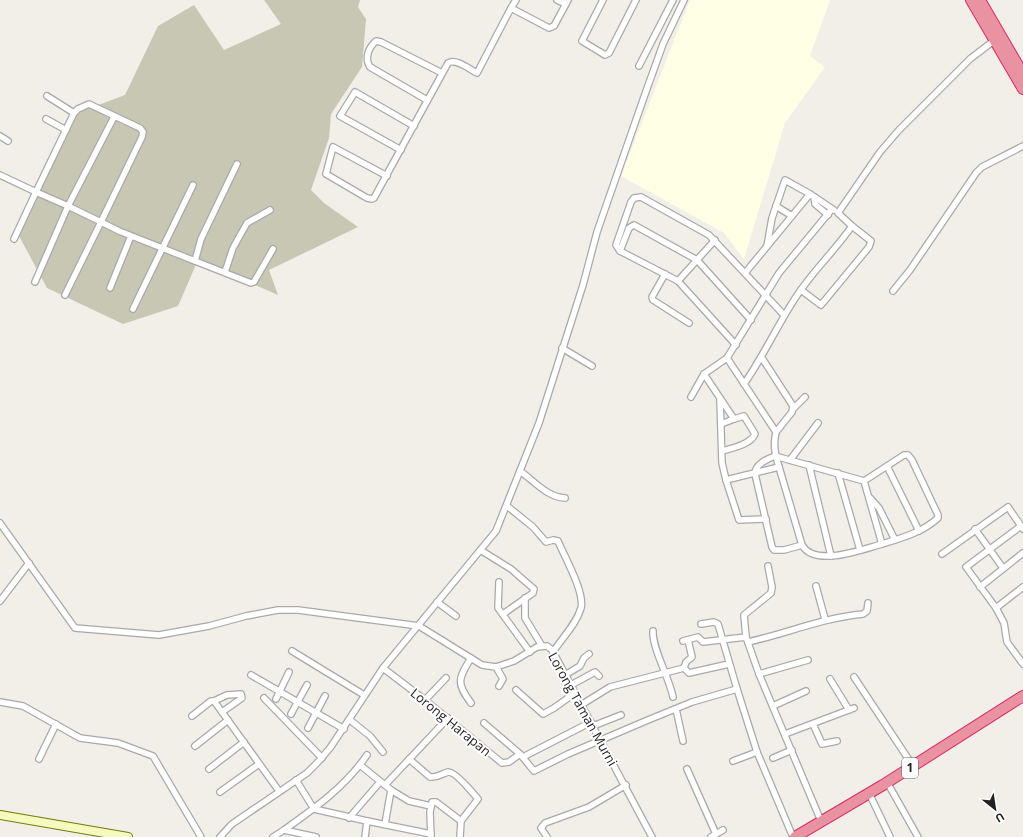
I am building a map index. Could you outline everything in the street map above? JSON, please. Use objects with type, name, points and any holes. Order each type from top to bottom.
[{"type":"highway","points":[[971,0],[1023,74]]},
{"type":"highway","points":[[980,0],[1023,89]]},
{"type":"highway","name":"1","points":[[794,837],[913,766],[1023,696]]},
{"type":"street","points":[[388,176],[333,147],[326,174],[372,200],[388,176],[448,63],[452,61],[477,72],[516,0]]},
{"type":"street","points":[[511,8],[549,28],[554,26],[567,2],[557,0]]},
{"type":"street","points":[[603,0],[582,41],[605,55],[609,53],[636,0]]},
{"type":"street","points":[[639,66],[673,0]]},
{"type":"street","points":[[220,837],[232,824],[306,773],[322,758],[350,720],[364,695],[383,668],[419,626],[437,602],[482,551],[496,531],[508,506],[539,423],[597,232],[630,137],[663,44],[684,0]]},
{"type":"street","points":[[838,213],[880,152],[899,130],[970,59],[998,38]]},
{"type":"street","points":[[427,100],[370,67],[367,59],[370,48],[376,41],[381,42],[442,73]]},
{"type":"street","points":[[401,150],[340,116],[355,92],[414,126]]},
{"type":"street","points":[[47,96],[74,113]]},
{"type":"street","points":[[14,239],[74,113],[78,109],[89,104],[140,128],[142,137],[65,295]]},
{"type":"street","points":[[35,282],[68,206],[114,117]]},
{"type":"street","points":[[46,120],[66,130]]},
{"type":"street","points":[[0,136],[8,141]]},
{"type":"street","points":[[893,291],[910,270],[976,173],[982,167],[1023,146]]},
{"type":"street","points":[[195,261],[201,239],[237,164]]},
{"type":"street","points":[[2,176],[131,236],[252,283],[274,249]]},
{"type":"street","points":[[767,247],[776,206],[785,180],[838,213],[871,241],[869,247],[821,305],[800,290]]},
{"type":"street","points":[[134,309],[193,184]]},
{"type":"street","points":[[812,196],[815,204],[828,215]]},
{"type":"street","points":[[745,273],[792,216],[812,196]]},
{"type":"street","points":[[736,344],[678,281],[620,251],[616,245],[620,230],[630,202],[636,197],[641,197],[709,234],[784,316]]},
{"type":"street","points":[[776,206],[792,216]]},
{"type":"street","points":[[691,397],[704,374],[727,358],[779,273],[832,209]]},
{"type":"street","points":[[224,272],[233,248],[247,223],[270,210]]},
{"type":"street","points":[[620,251],[629,228],[634,225],[697,260],[750,320]]},
{"type":"street","points":[[744,384],[762,358],[784,316],[800,290],[852,226]]},
{"type":"street","points":[[110,288],[131,236]]},
{"type":"street","points":[[678,281],[715,240]]},
{"type":"street","points":[[665,274],[652,297],[653,300],[689,323]]},
{"type":"street","points":[[562,348],[592,366]]},
{"type":"street","points":[[727,358],[776,432]]},
{"type":"street","points":[[762,358],[793,409]]},
{"type":"street","points":[[704,374],[734,419]]},
{"type":"street","points":[[804,397],[776,432],[773,441],[779,467],[802,545],[807,552],[813,555],[838,556],[895,540],[919,531],[938,518],[938,515],[912,460],[908,455],[904,454],[864,481]]},
{"type":"street","points":[[720,399],[722,451],[726,480],[738,520],[766,519]]},
{"type":"street","points":[[721,424],[744,416],[755,434],[738,447],[722,451]]},
{"type":"street","points":[[790,460],[818,423]]},
{"type":"street","points":[[802,545],[784,550],[774,550],[772,547],[755,469],[776,456],[864,481]]},
{"type":"street","points":[[809,465],[831,556]]},
{"type":"street","points":[[886,466],[919,531]]},
{"type":"street","points":[[726,480],[756,474],[779,467]]},
{"type":"street","points":[[520,471],[550,495],[556,498],[565,498]]},
{"type":"street","points":[[838,473],[860,550]]},
{"type":"street","points":[[864,481],[882,544]]},
{"type":"street","points":[[870,498],[879,508],[895,540]]},
{"type":"street","points":[[508,506],[533,527],[546,542],[553,540],[558,541],[581,598],[580,610],[573,624],[553,652]]},
{"type":"street","points":[[942,554],[1008,507],[1022,527],[989,549],[966,567],[996,608],[1004,623],[1007,642],[1023,664]]},
{"type":"street","points":[[0,524],[75,628],[159,634],[209,626],[246,616],[278,610],[298,610],[419,626],[482,665],[496,667],[503,679],[499,686]]},
{"type":"street","points":[[976,529],[1003,568]]},
{"type":"street","points":[[482,551],[511,569],[532,586],[534,591],[503,614]]},
{"type":"street","points":[[980,587],[1023,553]]},
{"type":"street","points":[[0,601],[29,563]]},
{"type":"street","points":[[768,566],[772,587],[771,593],[744,615],[747,639],[759,674],[821,821]]},
{"type":"street","points":[[499,582],[498,608],[530,652]]},
{"type":"street","points":[[816,586],[825,619]]},
{"type":"street","points":[[996,608],[1023,587]]},
{"type":"street","points":[[525,598],[525,618],[542,646]]},
{"type":"street","points":[[437,602],[456,616]]},
{"type":"street","points":[[684,668],[686,662],[692,657],[685,640],[698,637],[704,642],[722,639],[747,639],[776,636],[825,619],[863,614],[867,611],[868,603]]},
{"type":"street","points":[[701,624],[716,622],[757,752],[794,837]]},
{"type":"street","points":[[653,631],[653,638],[666,672],[673,697]]},
{"type":"street","name":"Lorong Taman Murni","points":[[496,667],[542,646],[547,646],[553,652],[581,705],[602,740],[652,837]]},
{"type":"street","points":[[292,651],[364,695]]},
{"type":"street","points":[[565,675],[580,666],[584,658],[589,654]]},
{"type":"street","points":[[470,658],[460,676],[460,680],[462,690],[471,703]]},
{"type":"street","points":[[759,674],[808,660]]},
{"type":"street","points":[[684,668],[689,673],[729,664]]},
{"type":"street","name":"Lorong Harapan","points":[[383,668],[448,718],[502,763],[509,762],[521,756]]},
{"type":"street","points":[[581,705],[610,687],[684,668]]},
{"type":"street","points":[[276,699],[289,672]]},
{"type":"street","points":[[571,685],[595,672],[599,676]]},
{"type":"street","points":[[251,675],[344,728]]},
{"type":"street","points":[[854,677],[913,766]]},
{"type":"street","points":[[425,700],[446,678]]},
{"type":"street","points":[[785,734],[852,709],[830,679]]},
{"type":"street","points":[[291,714],[307,686]]},
{"type":"street","points":[[484,723],[521,756],[534,771],[568,754],[676,709],[719,693],[736,689]]},
{"type":"street","points":[[516,690],[543,714],[575,692]]},
{"type":"street","points":[[773,706],[806,691]]},
{"type":"street","points":[[192,716],[211,701],[227,695],[241,694],[242,698],[222,712]]},
{"type":"street","points":[[308,728],[325,696]]},
{"type":"street","points":[[264,698],[322,758]]},
{"type":"street","points":[[214,701],[279,791]]},
{"type":"street","points":[[0,702],[23,706],[80,738],[118,743],[153,756],[201,837]]},
{"type":"street","points":[[676,709],[683,741]]},
{"type":"street","points":[[521,756],[592,724],[621,715]]},
{"type":"street","points":[[349,818],[448,718]]},
{"type":"street","points":[[195,746],[228,720]]},
{"type":"street","points":[[350,720],[370,736],[383,752]]},
{"type":"street","points":[[40,759],[56,724]]},
{"type":"street","points":[[813,724],[822,744],[837,741]]},
{"type":"street","points":[[209,768],[244,742]]},
{"type":"street","points":[[773,758],[792,750]]},
{"type":"street","points":[[732,761],[757,752]]},
{"type":"street","points":[[273,837],[314,809],[331,795],[360,765],[367,755]]},
{"type":"street","points":[[409,759],[433,778],[448,772],[454,773],[478,799],[462,821],[460,837]]},
{"type":"street","points":[[220,792],[259,764]]},
{"type":"street","points":[[360,765],[391,790],[409,801],[430,806]]},
{"type":"street","points":[[686,770],[714,836],[723,830]]},
{"type":"street","points":[[296,780],[314,809],[349,818],[385,824],[431,836],[430,806],[432,802],[436,802],[462,821]]},
{"type":"street","points":[[887,782],[918,837]]},
{"type":"street","points":[[547,837],[541,828],[545,824],[589,807],[626,785]]},
{"type":"street","points":[[385,824],[391,790]]},
{"type":"street","points":[[869,793],[890,837]]},
{"type":"street","points":[[0,815],[128,837]]},
{"type":"street","points":[[365,837],[367,821]]},
{"type":"street","points":[[284,830],[316,837]]},
{"type":"shaded area","points":[[264,0],[360,0],[358,7],[366,19],[362,67],[331,114],[329,138],[311,190],[324,203],[358,227],[269,270],[278,295],[198,260],[178,306],[123,324],[47,288],[19,236],[77,113],[125,95],[158,26],[194,5],[224,50],[281,24]]},
{"type":"shaded area","points":[[690,0],[830,0],[810,56],[825,67],[785,123],[744,259],[724,233],[621,176]]}]
